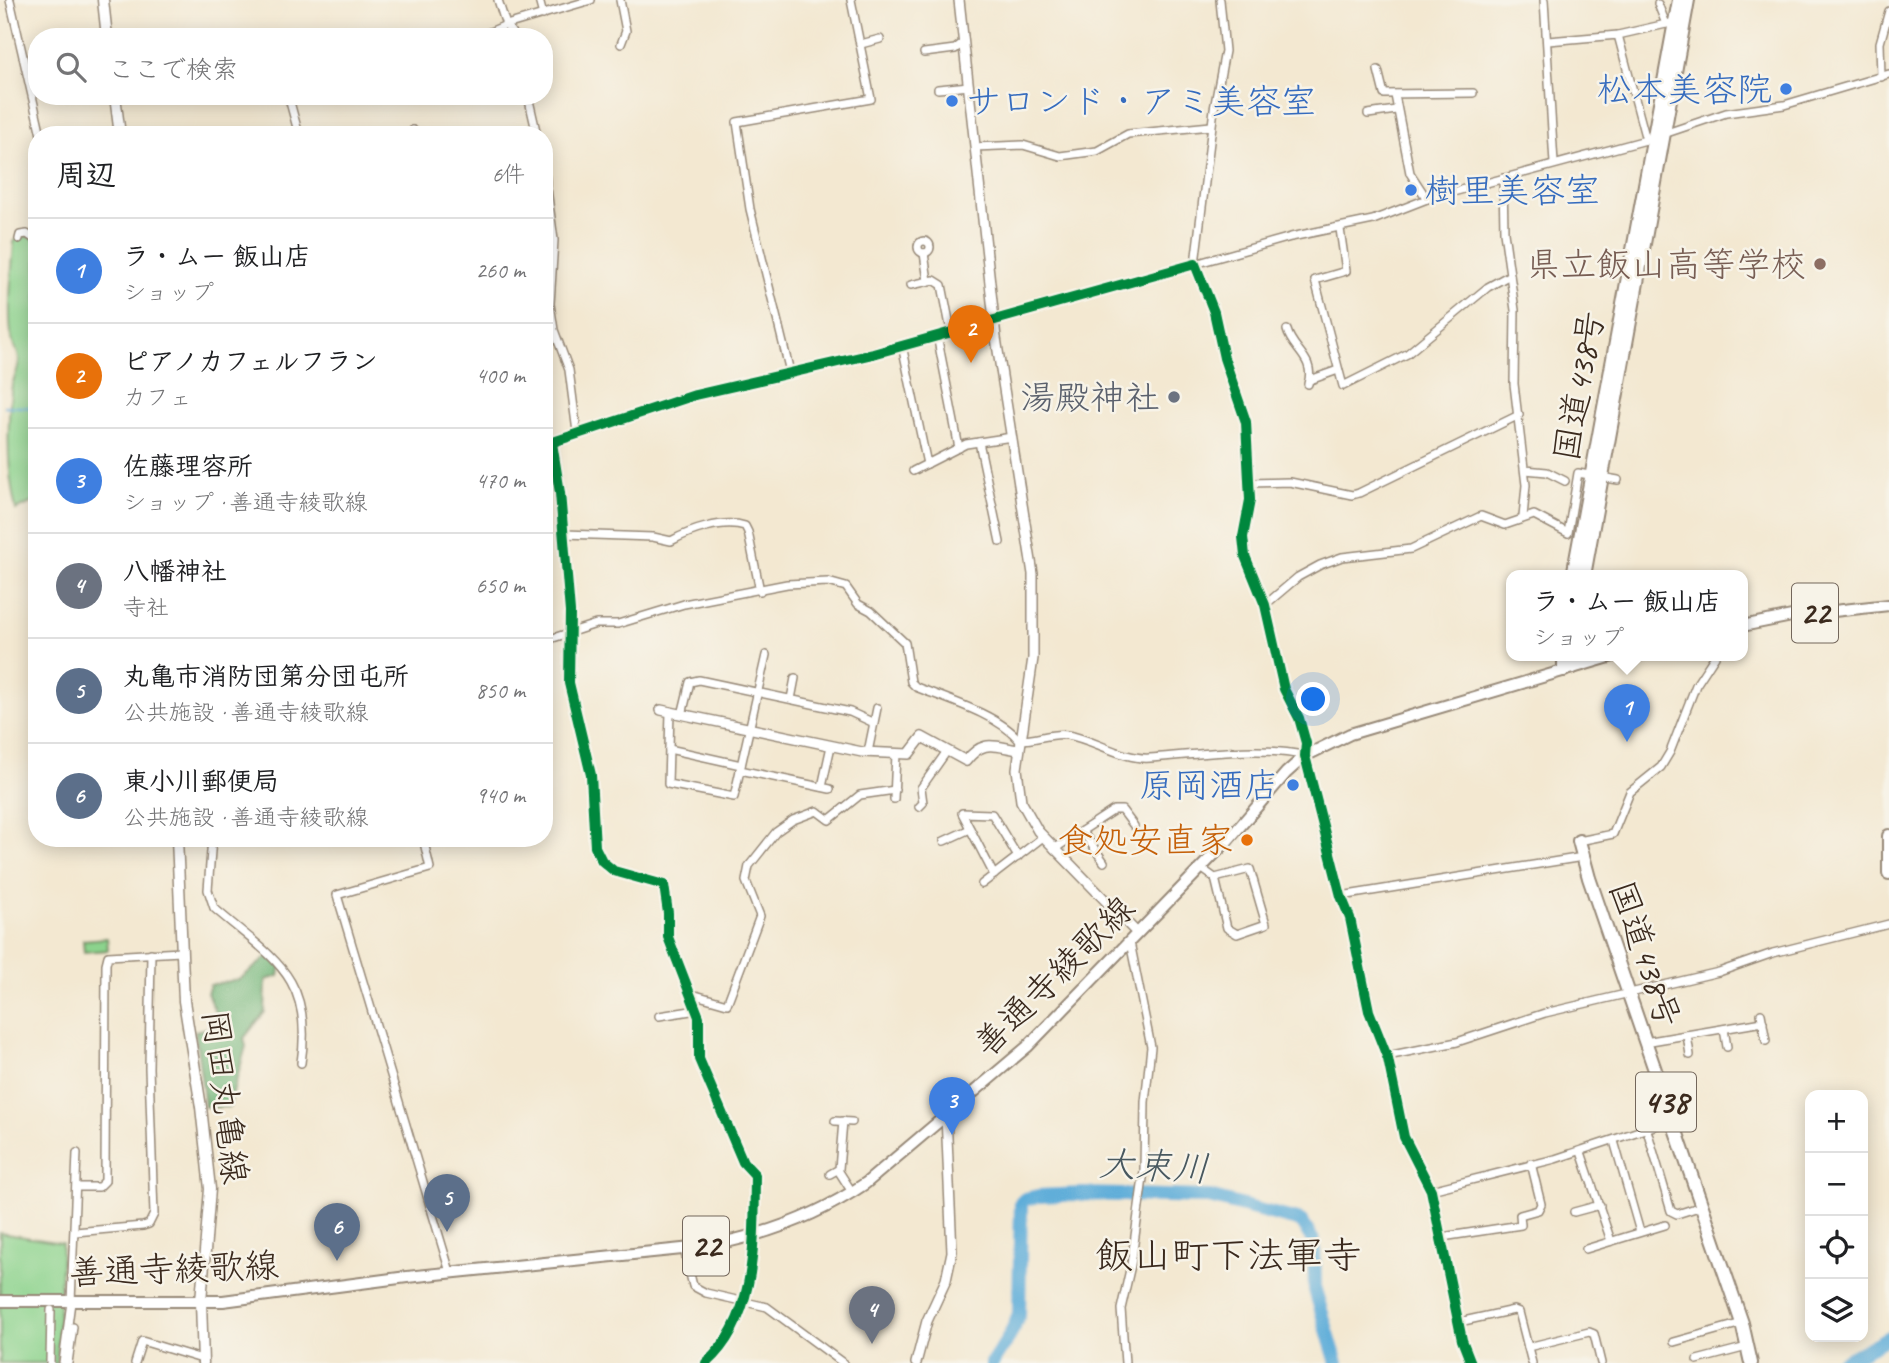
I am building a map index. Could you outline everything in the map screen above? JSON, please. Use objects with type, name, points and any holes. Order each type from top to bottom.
[{"type":"highway","name":"国道438号","points":[[1585,570],[1596,475],[1654,137],[1670,23],[1679,0]]},
{"type":"highway","name":"国道438号","points":[[1654,137],[1688,0]]},
{"type":"highway","name":"国道438号","points":[[1574,570],[1596,475]]},
{"type":"highway","points":[[1889,836],[1889,873]]},
{"type":"highway","name":"国道438号","points":[[1579,841],[1742,1323],[1751,1363]]},
{"type":"main road","points":[[103,0],[106,28]]},
{"type":"main road","points":[[116,105],[119,126]]},
{"type":"main road","name":"22","points":[[1748,625],[1797,615],[1889,605]]},
{"type":"main road","name":"善通寺綾歌線","points":[[0,1301],[201,1301],[450,1272],[684,1249],[754,1236],[813,1214],[852,1192],[1027,1047],[1201,868],[1286,773],[1305,756],[1350,734],[1570,664]]},
{"type":"main road","name":"岡田丸亀線","points":[[177,847],[184,1001],[201,1107],[210,1189],[201,1301],[202,1361]]},
{"type":"street","points":[[10,0],[28,78]]},
{"type":"street","points":[[498,0],[508,28]]},
{"type":"street","points":[[539,0],[543,15]]},
{"type":"street","points":[[499,28],[591,0]]},
{"type":"street","points":[[620,0],[626,31],[621,44]]},
{"type":"street","points":[[790,372],[753,222],[737,122],[871,99],[851,0]]},
{"type":"street","points":[[960,0],[994,318],[1033,574],[1033,658],[1019,740],[1017,784],[1021,800],[1043,837],[1134,937],[1151,1047],[1139,1196],[1131,1265],[1121,1309],[1125,1363]]},
{"type":"street","points":[[1220,0],[1225,51],[1211,126],[1195,264],[1214,312],[1224,358],[1244,414],[1249,439],[1250,483],[1242,546],[1248,569],[1265,605],[1284,689],[1299,718],[1306,743],[1305,756],[1341,896],[1350,918],[1369,1011],[1387,1056],[1404,1138],[1430,1190],[1459,1322],[1471,1363]]},
{"type":"street","points":[[1544,0],[1548,41],[1547,96],[1553,163]]},
{"type":"street","points":[[1548,41],[1618,35],[1670,23],[1658,4]]},
{"type":"street","points":[[553,442],[695,395],[1096,294],[1291,237],[1340,229],[1427,199],[1654,137],[1726,113],[1784,105],[1885,76],[1880,43],[1889,11]]},
{"type":"street","points":[[1618,35],[1654,137]]},
{"type":"street","points":[[861,44],[880,39]]},
{"type":"street","points":[[923,53],[955,49],[964,42]]},
{"type":"street","points":[[1378,70],[1384,94],[1473,93]]},
{"type":"street","points":[[938,89],[969,86]]},
{"type":"street","points":[[1395,95],[1410,173],[1427,199]]},
{"type":"street","points":[[34,105],[39,126]]},
{"type":"street","points":[[291,105],[297,126]]},
{"type":"street","points":[[530,105],[535,126]]},
{"type":"street","points":[[1368,114],[1396,110]]},
{"type":"street","points":[[975,147],[1023,145],[1060,156],[1097,151],[1128,134],[1211,126]]},
{"type":"street","points":[[1503,178],[1515,310],[1514,384],[1525,470],[1523,517]]},
{"type":"street","points":[[1340,229],[1346,271],[1315,280],[1343,386],[1407,354],[1476,296],[1510,275]]},
{"type":"street","points":[[19,239],[23,233],[28,236]]},
{"type":"street","points":[[553,233],[553,256]]},
{"type":"street","points":[[924,253],[928,281]]},
{"type":"street","points":[[911,285],[928,281],[942,285],[951,331]]},
{"type":"street","points":[[553,324],[569,370],[577,432]]},
{"type":"street","points":[[1287,330],[1290,340],[1305,354],[1309,382],[1338,370]]},
{"type":"street","points":[[937,335],[960,448]]},
{"type":"street","points":[[902,345],[927,464]]},
{"type":"street","points":[[1250,483],[1290,482],[1352,495],[1519,415]]},
{"type":"street","points":[[913,471],[960,448],[979,442],[1012,438]]},
{"type":"street","points":[[979,442],[1000,541]]},
{"type":"street","points":[[1525,470],[1547,472],[1565,481]]},
{"type":"street","points":[[553,472],[564,534],[571,632],[568,639],[569,683],[591,775],[595,847],[602,861],[614,871],[664,885],[668,937],[697,1010],[700,1032],[699,1059],[704,1076],[743,1162],[755,1175],[754,1236],[743,1302],[726,1341],[706,1363]]},
{"type":"street","points":[[1265,605],[1298,576],[1342,556],[1411,549],[1481,516],[1505,525],[1534,515],[1568,533],[1578,473],[1618,480]]},
{"type":"street","points":[[564,534],[653,537],[671,541],[685,533],[735,523],[745,526],[748,532],[760,591]]},
{"type":"street","points":[[553,638],[596,624],[618,624],[684,604],[814,582],[846,587],[858,604],[871,611],[905,643],[909,652],[911,681],[916,687],[982,715],[1014,733],[1019,740]]},
{"type":"street","points":[[766,654],[757,692],[749,729],[741,767],[734,797],[668,784],[669,749],[665,711],[682,715],[749,729],[831,746],[868,752],[909,754],[922,737],[966,761],[977,747],[984,745],[1018,750]]},
{"type":"street","points":[[1579,841],[1613,834],[1630,792],[1661,767],[1696,685],[1713,661]]},
{"type":"street","points":[[791,699],[795,678]]},
{"type":"street","points":[[682,715],[690,682],[699,680],[850,712],[874,723]]},
{"type":"street","points":[[868,752],[877,708]]},
{"type":"street","points":[[1019,740],[1038,740],[1065,734],[1146,759],[1216,753],[1293,752],[1305,756]]},
{"type":"street","points":[[669,749],[826,788],[831,746]]},
{"type":"street","points":[[919,807],[923,803],[921,788],[947,751]]},
{"type":"street","points":[[894,799],[896,754]]},
{"type":"street","points":[[692,994],[731,1005],[740,960],[760,916],[746,881],[755,850],[780,825],[817,811],[829,820],[860,795],[895,789]]},
{"type":"street","points":[[1054,849],[1114,810],[1122,810],[1134,826]]},
{"type":"street","points":[[994,875],[962,813],[992,814],[1018,857]]},
{"type":"street","points":[[944,841],[970,829]]},
{"type":"street","points":[[1082,831],[1104,862]]},
{"type":"street","points":[[982,884],[1043,837]]},
{"type":"street","points":[[212,847],[209,898],[214,908],[284,967],[302,1009],[305,1026],[301,1063]]},
{"type":"street","points":[[425,847],[430,868],[337,895],[450,1272]]},
{"type":"street","points":[[1341,896],[1583,857]]},
{"type":"street","points":[[1201,868],[1215,878],[1250,869],[1266,924],[1237,934],[1227,928],[1214,886],[1215,878]]},
{"type":"street","points":[[1387,1056],[1457,1042],[1545,1013],[1719,972],[1773,953],[1889,924]]},
{"type":"street","points":[[76,1187],[99,1187],[105,1181],[106,964],[111,954],[181,952]]},
{"type":"street","points":[[75,1232],[143,1226],[149,1224],[154,1214],[149,1068],[151,953]]},
{"type":"street","points":[[659,1016],[697,1010]]},
{"type":"street","points":[[1645,1042],[1724,1029],[1762,1018],[1766,1041]]},
{"type":"street","points":[[1724,1029],[1727,1047]]},
{"type":"street","points":[[1687,1035],[1690,1055]]},
{"type":"street","points":[[916,1363],[927,1321],[946,1280],[952,1252],[946,1115]]},
{"type":"street","points":[[1430,1190],[1581,1152],[1672,1120]]},
{"type":"street","points":[[852,1122],[839,1121],[838,1170],[852,1192]]},
{"type":"street","points":[[1647,1130],[1671,1211],[1677,1214],[1702,1206]]},
{"type":"street","points":[[1614,1141],[1640,1232]]},
{"type":"street","points":[[1581,1152],[1611,1241]]},
{"type":"street","points":[[62,1363],[71,1302],[77,1153]]},
{"type":"street","points":[[1442,1237],[1521,1225],[1520,1215],[1538,1210],[1541,1203],[1531,1163]]},
{"type":"street","points":[[830,1174],[838,1170]]},
{"type":"street","points":[[1574,1212],[1600,1205]]},
{"type":"street","points":[[1586,1249],[1665,1225]]},
{"type":"street","points":[[684,1249],[693,1286],[706,1293],[767,1307],[844,1363]]},
{"type":"street","points":[[50,1363],[51,1310]]},
{"type":"street","points":[[1459,1322],[1519,1311],[1532,1363]]},
{"type":"street","points":[[1674,1342],[1742,1323]]},
{"type":"street","points":[[68,1363],[73,1327]]},
{"type":"street","points":[[1528,1347],[1589,1332],[1594,1334],[1601,1363]]},
{"type":"street","points":[[135,1363],[142,1341],[202,1361]]},
{"type":"street","points":[[1697,1360],[1747,1347]]},
{"type":"green space","points":[[21,235],[28,237],[28,504],[16,510],[9,465],[8,436],[11,391],[19,360],[11,329],[14,242]]},
{"type":"green space","points":[[107,938],[108,950],[84,952],[83,940]]},
{"type":"green space","points":[[271,954],[276,955],[281,965],[279,976],[266,980],[265,1012],[244,1038],[246,1046],[229,1107],[205,1107],[195,1031],[212,1027],[218,1018],[207,993],[210,985],[240,979]]},
{"type":"green space","points":[[0,1233],[62,1243],[57,1363],[0,1363]]},
{"type":"waterway","points":[[5,406],[28,407]]},
{"type":"waterway","name":"大束川","points":[[992,1363],[1019,1315],[1021,1203],[1025,1199],[1038,1196],[1083,1194],[1209,1197],[1301,1221],[1314,1242],[1315,1290],[1337,1363]]},
{"type":"waterway","name":"大束川","points":[[1841,1363],[1889,1337]]},
{"type":"cycle path","points":[[553,442],[695,395],[873,354],[1195,264],[1214,312],[1224,358],[1246,422],[1250,500],[1243,537],[1245,556],[1265,605],[1284,689],[1299,718],[1306,743],[1305,756],[1341,896],[1350,918],[1369,1011],[1388,1059],[1404,1137],[1431,1190],[1462,1340],[1471,1363]]},
{"type":"cycle path","points":[[553,449],[560,493],[570,612],[569,683],[591,775],[595,847],[602,861],[614,871],[664,885],[668,937],[699,1017],[699,1059],[743,1162],[755,1175],[753,1250],[744,1300],[723,1344],[706,1363]]},
{"type":"place","name":"松本美容院","points":[[1786,89]]},
{"type":"place","name":"サロンド・アミ美容室","points":[[952,101]]},
{"type":"place","name":"樹里美容室","points":[[1411,190]]},
{"type":"place","name":"県立飯山高等学校","points":[[1820,264]]},
{"type":"place","name":"ピアノカフェルフラン","points":[[971,363]]},
{"type":"place","name":"湯殿神社","points":[[1174,397]]},
{"type":"place","name":"ラ・ムー 飯山店","points":[[1627,742]]},
{"type":"place","name":"原岡酒店","points":[[1293,785]]},
{"type":"place","name":"食処安直家","points":[[1247,840]]},
{"type":"place","name":"佐藤理容所","points":[[952,1135]]},
{"type":"place","name":"丸亀市消防団第分団屯所","points":[[447,1232]]},
{"type":"place","name":"東小川郵便局","points":[[337,1261]]},
{"type":"place","name":"八幡神社","points":[[872,1344]]},
{"type":"district","name":"飯山町下法軍寺","points":[[1228,1255]]}]
